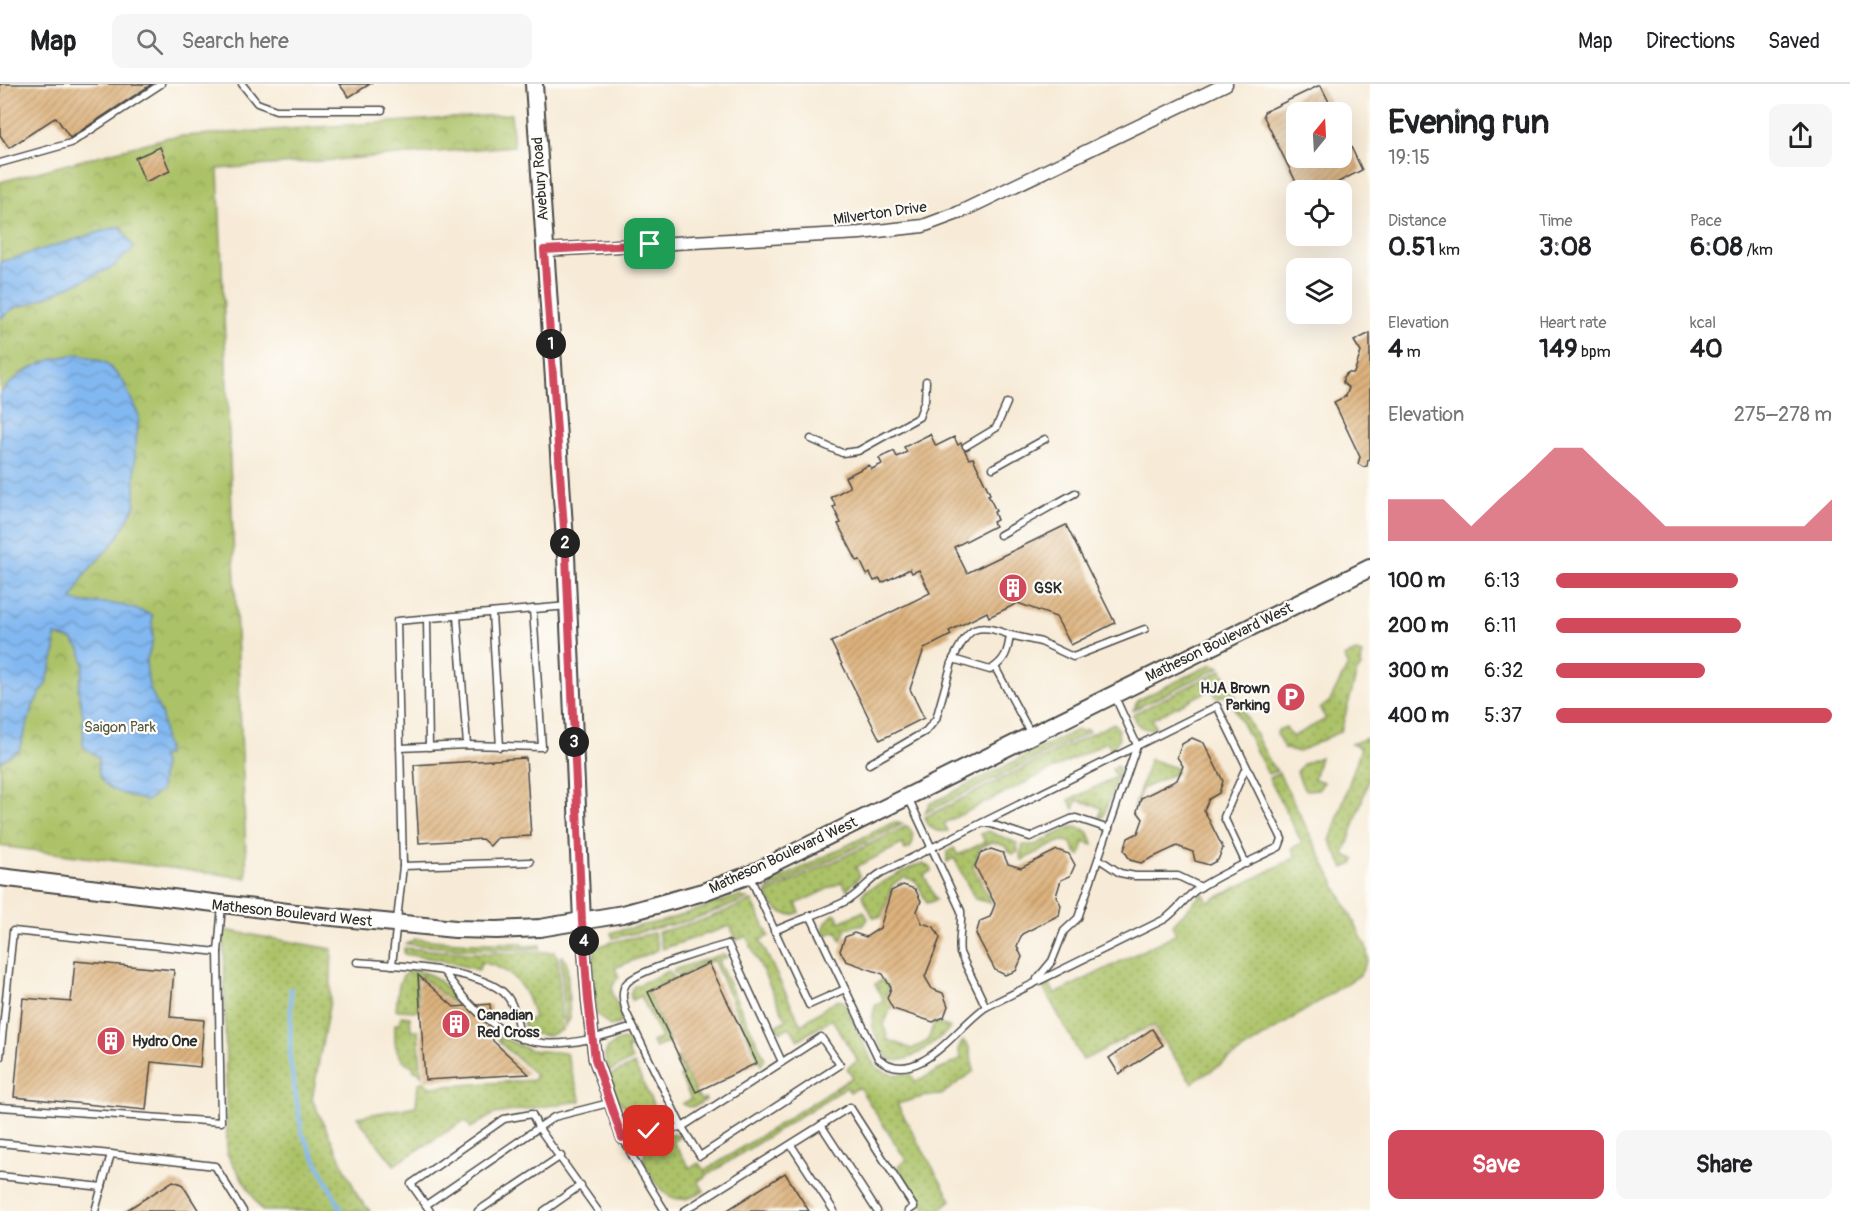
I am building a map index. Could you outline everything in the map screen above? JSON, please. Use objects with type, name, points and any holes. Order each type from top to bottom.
[{"type":"street","name":"Avebury Road","points":[[534,84],[568,606],[582,921]]},
{"type":"street","name":"Milverton Drive","points":[[544,250],[826,236],[923,226],[958,213],[1226,84]]},
{"type":"street","name":"Matheson Boulevard West","points":[[0,877],[222,905],[455,929],[540,928],[663,904],[703,892],[748,874],[1370,568]]},
{"type":"street","points":[[582,921],[592,1040],[597,1067],[622,1138]]},
{"type":"lane","points":[[0,162],[72,143],[161,84]]},
{"type":"lane","points":[[242,84],[257,103],[276,110],[381,110]]},
{"type":"lane","points":[[811,439],[842,453],[858,450],[919,417],[925,400],[926,381]]},
{"type":"lane","points":[[966,446],[996,428],[1007,403]]},
{"type":"lane","points":[[993,468],[1046,439]]},
{"type":"lane","points":[[1000,535],[1075,493]]},
{"type":"lane","points":[[392,965],[402,866],[397,621],[568,606]]},
{"type":"lane","points":[[400,748],[542,747],[533,609]]},
{"type":"lane","points":[[492,613],[500,747]]},
{"type":"lane","points":[[457,616],[467,746]]},
{"type":"lane","points":[[426,619],[429,747]]},
{"type":"lane","points":[[869,764],[926,731],[936,719],[953,659],[964,638],[976,628],[990,628],[1041,642],[1073,657],[1145,629]]},
{"type":"lane","points":[[953,659],[990,670],[1000,664],[1008,652],[1010,635]]},
{"type":"lane","points":[[995,667],[1031,734]]},
{"type":"lane","points":[[1035,982],[1052,961],[1064,931],[1078,918],[1137,745],[1114,694]]},
{"type":"lane","points":[[774,931],[810,915],[850,899],[881,873],[1217,706],[1282,839],[1279,847],[1187,896],[1175,912],[1165,919],[986,1007],[975,1014],[936,1053],[902,1068],[893,1068],[878,1058],[810,915]]},
{"type":"lane","points":[[1246,767],[1224,817],[1246,864]]},
{"type":"lane","points":[[907,796],[961,911],[960,953],[986,1007]]},
{"type":"lane","points":[[980,823],[991,824],[1030,837],[1071,819],[1109,829]]},
{"type":"lane","points":[[1099,859],[1120,873],[1135,876],[1178,876],[1201,887]]},
{"type":"lane","points":[[402,866],[530,862]]},
{"type":"lane","points":[[748,874],[809,1005],[845,989]]},
{"type":"lane","points":[[0,1107],[221,1122],[218,951],[222,905]]},
{"type":"lane","points":[[0,1057],[13,931],[218,951]]},
{"type":"lane","points":[[665,1211],[622,1138],[649,1131],[682,1127],[782,1062],[821,1036],[840,1065],[700,1156],[682,1127],[633,1027],[622,996],[626,984],[633,978],[669,963],[728,944],[782,1062]]},
{"type":"lane","points":[[357,962],[418,966],[491,985],[505,993],[513,1004],[521,1038]]},
{"type":"lane","points":[[443,971],[466,1000],[487,1019],[537,1044],[592,1040],[633,1027]]},
{"type":"lane","points":[[598,1211],[538,1126],[532,1113],[504,1119],[411,1184],[428,1208],[538,1126],[554,1117],[609,1103]]},
{"type":"lane","points":[[684,1211],[850,1107],[914,1207],[908,1211]]},
{"type":"lane","points":[[821,1125],[877,1211]]},
{"type":"lane","points":[[0,1143],[215,1166],[243,1211]]},
{"type":"lane","points":[[791,1145],[834,1211]]},
{"type":"lane","points":[[95,1211],[111,1154]]},
{"type":"lane","points":[[478,1211],[561,1156]]},
{"type":"lane","points":[[0,1176],[102,1187]]},
{"type":"lane","points":[[544,1211],[581,1185]]},
{"type":"green space","name":"Saigon Park","points":[[511,114],[514,146],[218,169],[247,878],[0,846],[0,182],[169,137]]},
{"type":"green space","points":[[1356,652],[1362,654],[1361,667],[1357,672],[1341,731],[1299,752],[1284,748],[1277,734],[1278,730],[1286,727],[1292,737],[1326,719],[1320,709],[1330,701],[1348,665],[1344,657]]},
{"type":"green space","points":[[1212,664],[1220,667],[1133,710],[1138,700]]},
{"type":"green space","points":[[1222,670],[1271,764],[1277,771],[1268,774],[1227,694],[1217,698],[1212,689],[1152,719],[1156,728],[1144,728],[1136,722],[1133,714]]},
{"type":"green space","points":[[1114,723],[1118,729],[1119,739],[1112,750],[1107,742],[944,823],[948,831],[936,830],[926,821],[925,817]]},
{"type":"green space","points":[[1079,729],[1081,732],[1087,729],[1089,732],[925,813],[929,804]]},
{"type":"green space","points":[[1370,737],[1370,776],[1344,855],[1355,859],[1353,864],[1344,868],[1330,841],[1361,748],[1351,744]]},
{"type":"green space","points":[[1320,757],[1314,779],[1324,782],[1319,789],[1307,790],[1303,787],[1297,772],[1303,764]]},
{"type":"green space","points":[[1150,759],[1176,768],[1177,772],[1142,789],[1134,808]]},
{"type":"green space","points":[[1117,766],[1120,770],[1103,817],[1099,818],[1102,808],[1077,800],[1074,809],[1069,800],[1116,777],[1112,769]]},
{"type":"green space","points":[[1279,773],[1366,946],[1368,959],[1360,975],[1192,1083],[1153,1026],[1083,1060],[1043,987],[1050,985],[1055,994],[1176,934],[1172,925],[1203,893],[1208,902],[1296,857],[1292,848],[1302,843],[1269,778]]},
{"type":"green space","points":[[894,822],[903,824],[767,891],[773,882]]},
{"type":"green space","points":[[907,826],[913,836],[910,848],[905,850],[902,844],[856,867],[860,876],[847,890],[842,882],[796,904],[800,912],[789,915],[776,908],[769,899],[767,894]]},
{"type":"green space","points":[[1071,827],[1083,829],[1092,841],[1093,845],[1084,842],[1080,856],[1070,842],[1061,841],[1022,860],[1020,856],[1023,845],[1035,845]]},
{"type":"green space","points":[[988,831],[1017,843],[1018,852],[1012,854],[1006,846],[992,842],[980,848],[973,867],[991,903],[975,899],[954,858],[947,862],[947,852],[954,848],[958,855],[985,842],[981,834]]},
{"type":"green space","points":[[924,864],[931,868],[931,871],[924,875],[936,900],[927,903],[916,881],[904,877],[893,884],[881,917],[873,917],[862,895],[865,891],[916,865]]},
{"type":"green space","points":[[739,896],[748,899],[691,920],[613,938],[611,933],[663,921]]},
{"type":"green space","points":[[752,901],[769,936],[760,940],[801,1025],[836,1000],[843,1001],[874,1065],[891,1074],[911,1073],[915,1082],[961,1059],[958,1049],[963,1041],[969,1047],[974,1071],[941,1095],[926,1096],[897,1104],[951,1200],[938,1211],[927,1211],[898,1166],[906,1160],[859,1087],[850,1092],[846,1087],[698,1181],[704,1191],[688,1198],[675,1198],[663,1192],[645,1165],[644,1154],[651,1143],[661,1137],[674,1135],[680,1136],[673,1142],[690,1168],[699,1163],[705,1171],[853,1077],[847,1068],[858,1061],[832,1019],[798,1040],[790,1027],[780,1032],[777,1025],[786,1020],[746,936],[737,940],[730,926],[662,949],[658,932],[700,921]]},
{"type":"green space","points":[[864,911],[868,919],[863,926],[858,925],[846,929],[841,941],[837,931],[825,935],[825,924],[834,914],[840,922]]},
{"type":"green space","points":[[224,930],[332,949],[330,1001],[312,1099],[359,1198],[370,1211],[262,1211],[227,1154]]},
{"type":"green space","points":[[654,933],[658,950],[615,968],[619,977],[612,991],[622,1015],[619,1024],[610,1026],[596,1013],[593,961],[595,948]]},
{"type":"green space","points":[[415,939],[473,943],[522,943],[522,946],[540,945],[540,948],[473,949],[406,944]]},
{"type":"green space","points":[[404,948],[470,953],[554,952],[558,958],[562,1030],[548,1036],[530,1033],[523,1021],[534,1018],[527,997],[517,981],[502,969],[481,962],[479,970],[404,954]]},
{"type":"green space","points":[[723,954],[727,957],[718,961],[765,1059],[761,1065],[713,960],[679,976],[673,970]]},
{"type":"green space","points":[[561,956],[567,964],[570,1019],[565,1026]]},
{"type":"green space","points":[[409,971],[427,973],[439,981],[461,1005],[455,1005],[421,976],[416,978],[419,1011],[396,1010],[400,983]]},
{"type":"green space","points":[[669,971],[675,978],[647,991],[670,1042],[655,1048],[652,1042],[661,1038],[641,996],[632,1000],[630,994],[633,987]]},
{"type":"green space","points":[[882,980],[889,987],[886,994],[892,1004],[884,1025],[888,1040],[912,1049],[928,1041],[934,1023],[950,1029],[930,1045],[904,1060],[889,1058],[882,1049],[873,1025],[875,1006],[884,1001],[875,984]]},
{"type":"green space","points":[[401,1016],[410,1017],[411,1030],[418,1030],[422,1076],[402,1059],[396,1049],[395,1024],[400,1024]]},
{"type":"green space","points":[[498,1036],[530,1050],[566,1053],[581,1101],[494,1114],[471,1128],[465,1120],[394,1165],[357,1117],[416,1106],[418,1084],[423,1081],[430,1087],[534,1080],[535,1074],[499,1042]]},
{"type":"green space","points":[[623,1040],[637,1045],[627,1049],[632,1060],[608,1072],[605,1060],[606,1051]]},
{"type":"green space","points":[[678,1057],[696,1094],[701,1100],[705,1098],[706,1100],[694,1106],[688,1107],[682,1104],[691,1099],[680,1076],[683,1075],[675,1058]]},
{"type":"green space","points":[[634,1064],[656,1110],[666,1106],[667,1113],[661,1120],[633,1111],[622,1105],[616,1097],[609,1076]]},
{"type":"water","points":[[120,226],[134,248],[111,268],[30,304],[14,308],[0,319],[0,262]]},
{"type":"water","points":[[81,354],[106,363],[123,381],[139,416],[135,452],[135,506],[116,540],[85,574],[72,599],[84,603],[117,604],[152,615],[153,640],[146,663],[149,686],[162,716],[165,744],[168,747],[167,756],[160,757],[163,763],[161,790],[147,801],[112,789],[100,777],[99,758],[83,746],[83,716],[78,689],[84,665],[80,649],[72,640],[55,635],[55,653],[46,684],[34,704],[19,750],[0,762],[0,394],[26,371],[36,366],[58,358]]},
{"type":"building","points":[[0,84],[152,84],[70,138],[56,117],[9,148],[0,135]]},
{"type":"building","points":[[339,84],[370,84],[349,97]]},
{"type":"building","points":[[1318,86],[1321,86],[1329,102],[1286,102],[1286,162],[1263,115],[1264,112]]},
{"type":"building","points":[[160,147],[170,171],[145,182],[135,158]]},
{"type":"building","points":[[1352,149],[1362,170],[1342,180],[1295,180],[1289,168],[1352,168]]},
{"type":"building","points":[[1370,333],[1370,459],[1367,466],[1363,467],[1358,464],[1360,457],[1334,402],[1346,396],[1349,388],[1343,383],[1343,378],[1347,373],[1354,373],[1361,352],[1354,341]]},
{"type":"building","name":"GSK","points":[[930,434],[936,446],[954,437],[958,445],[961,443],[969,459],[973,458],[996,511],[994,512],[997,520],[993,522],[995,526],[954,547],[967,573],[1066,525],[1115,623],[1071,645],[1056,617],[1018,603],[989,617],[987,612],[949,631],[951,635],[924,649],[910,689],[924,718],[880,740],[831,642],[930,593],[919,570],[912,573],[910,569],[882,583],[880,579],[874,581],[870,573],[867,575],[838,524],[841,523],[831,497],[850,487],[845,477],[869,465],[872,469],[882,464],[879,458],[894,451],[897,457],[907,452],[904,447]]},
{"type":"building","points":[[1192,738],[1204,743],[1223,781],[1219,793],[1209,799],[1204,810],[1223,848],[1218,860],[1209,865],[1195,861],[1193,852],[1177,846],[1141,863],[1130,860],[1124,850],[1128,838],[1138,833],[1143,819],[1137,811],[1141,798],[1177,780],[1183,766],[1177,757],[1182,744]]},
{"type":"building","points":[[526,758],[531,836],[497,838],[490,846],[482,839],[419,843],[414,765]]},
{"type":"building","points":[[991,849],[1003,853],[1008,864],[1021,868],[1057,850],[1069,854],[1075,865],[1070,876],[1061,880],[1056,896],[1061,905],[1059,915],[1022,934],[1017,946],[1022,957],[1016,971],[1005,975],[995,970],[976,934],[980,921],[990,917],[995,904],[975,866],[980,854]]},
{"type":"building","points":[[903,885],[915,889],[921,901],[917,911],[922,923],[934,927],[940,938],[925,977],[932,989],[943,993],[948,1006],[944,1017],[933,1022],[893,1009],[887,998],[891,988],[883,974],[846,961],[840,951],[845,937],[854,933],[866,937],[880,928],[891,891]]},
{"type":"building","name":"Hydro One","points":[[75,961],[174,970],[170,1017],[204,1020],[200,1067],[151,1062],[146,1110],[14,1097],[23,998],[71,1002]]},
{"type":"building","points":[[709,963],[757,1063],[696,1092],[648,992]]},
{"type":"building","name":"Canadian Red Cross","points":[[418,975],[454,1007],[490,1004],[493,1041],[529,1074],[425,1080]]},
{"type":"building","points":[[1152,1029],[1163,1045],[1119,1074],[1109,1058]]},
{"type":"building","points":[[785,1173],[809,1211],[726,1211]]},
{"type":"building","points":[[173,1181],[182,1184],[199,1211],[125,1211]]},
{"type":"waterway","points":[[291,989],[290,1061],[302,1133],[342,1211]]},
{"type":"place","name":"GSK","points":[[1013,588]]},
{"type":"place","name":"HJA Brown Parking","points":[[1291,697]]},
{"type":"place","name":"Canadian Red Cross","points":[[456,1024]]},
{"type":"place","name":"Hydro One","points":[[111,1041]]},
{"type":"route","points":[[649,1131],[622,1138],[602,1083],[592,1040],[582,921],[566,556],[544,250],[650,244]]}]
